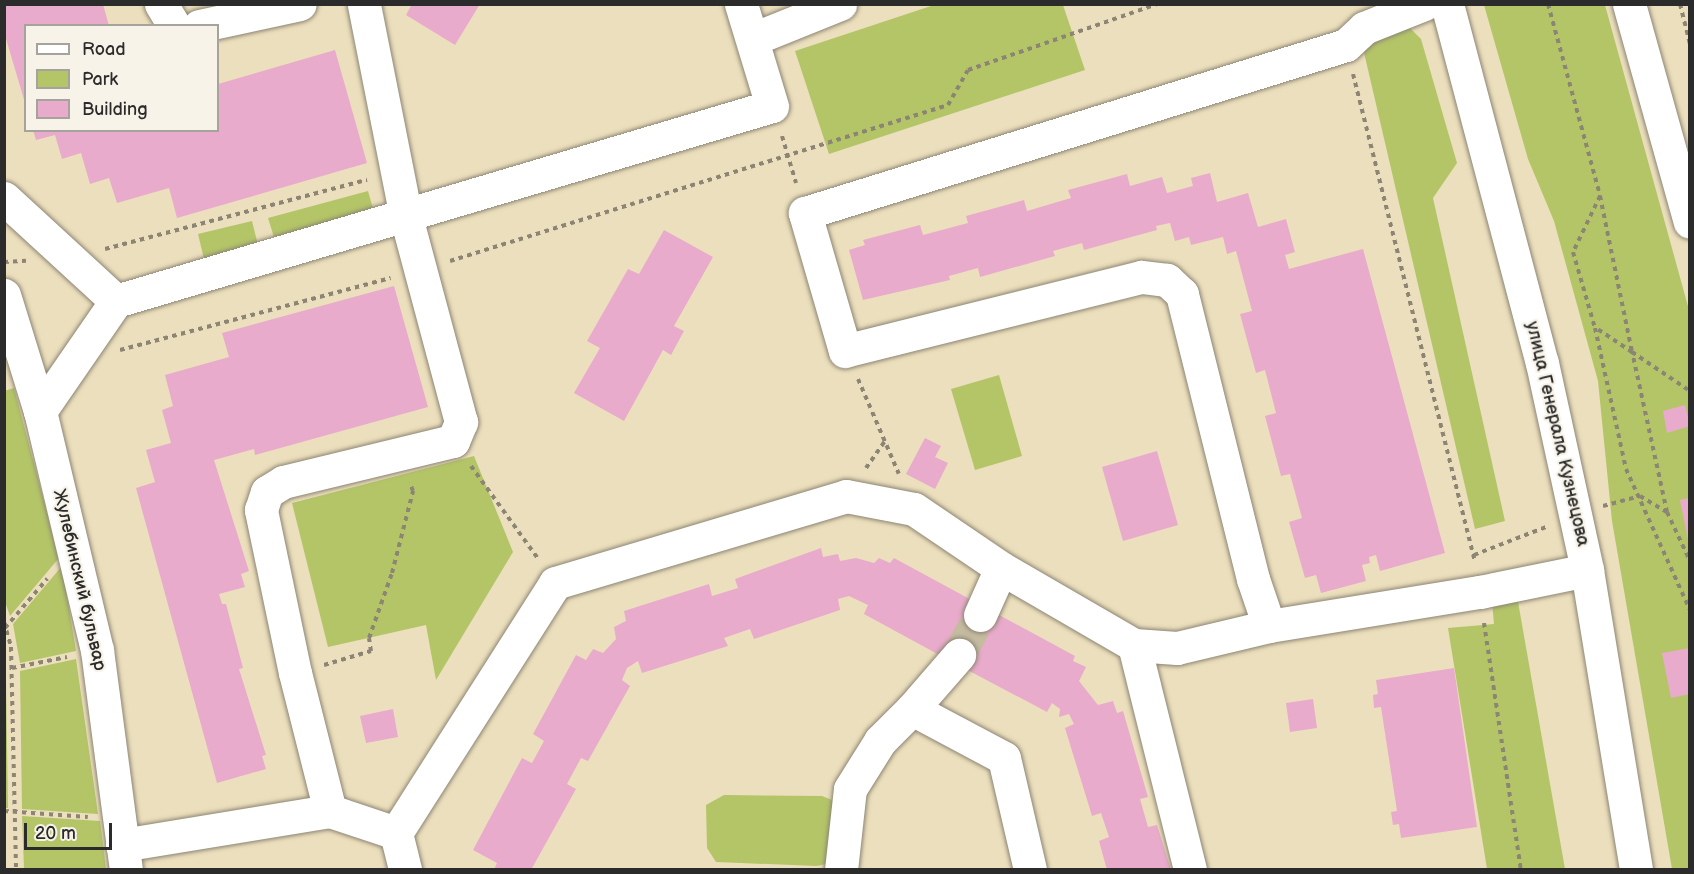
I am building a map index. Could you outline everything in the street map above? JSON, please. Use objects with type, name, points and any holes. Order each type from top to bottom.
[{"type":"main road","points":[[162,4],[173,24]]},
{"type":"main road","points":[[208,24],[300,4]]},
{"type":"main road","points":[[330,811],[295,673],[261,510],[267,492],[283,482],[403,456],[453,441],[460,422],[406,217],[364,4]]},
{"type":"main road","points":[[40,411],[116,301],[406,217],[772,106],[741,4]]},
{"type":"main road","points":[[753,39],[840,4]]},
{"type":"main road","points":[[1269,626],[1253,579],[1182,294],[1167,280],[1141,277],[845,351],[805,213],[1346,45],[1364,28],[1424,4]]},
{"type":"main road","name":"улица Генерала Кузнецова","points":[[1447,4],[1537,341],[1575,515],[1587,570],[1636,870]]},
{"type":"main road","points":[[1629,4],[1689,222]]},
{"type":"main road","points":[[4,198],[116,301]]},
{"type":"main road","name":"Жулебинский бульвар","points":[[4,295],[40,411],[97,650],[122,844]]},
{"type":"main road","points":[[405,870],[396,832],[555,583],[846,496],[914,509],[1001,568],[1134,645],[1178,648],[1269,626],[1480,592],[1587,570]]},
{"type":"main road","points":[[980,615],[1001,568]]},
{"type":"main road","points":[[1134,645],[1190,870]]},
{"type":"main road","points":[[841,870],[850,789],[880,741],[959,656]]},
{"type":"main road","points":[[912,709],[1004,758],[1030,870]]},
{"type":"main road","points":[[122,844],[330,811],[396,832]]},
{"type":"path","points":[[73,363],[420,270],[948,105],[968,70],[1157,4]]},
{"type":"path","points":[[1548,4],[1600,196],[1667,512],[1689,561]]},
{"type":"path","points":[[1680,4],[1689,44]]},
{"type":"path","points":[[1346,45],[1474,555],[1521,870]]},
{"type":"path","points":[[1600,196],[1573,252],[1595,328],[1626,469],[1689,610]]},
{"type":"path","points":[[1595,328],[1689,391]]},
{"type":"path","points":[[845,351],[914,509]]},
{"type":"path","points":[[453,441],[555,583]]},
{"type":"path","points":[[295,673],[371,651],[369,638],[392,573],[413,491],[403,456]]},
{"type":"path","points":[[1474,555],[1575,515],[1640,496],[1667,512]]},
{"type":"path","points":[[16,870],[12,668],[5,626],[73,548]]},
{"type":"path","points":[[12,668],[97,650]]},
{"type":"path","points":[[4,811],[15,812],[122,844]]},
{"type":"green space","points":[[937,4],[1063,5],[1085,70],[829,154],[795,51]]},
{"type":"green space","points":[[1484,5],[1605,5],[1689,310],[1689,869],[1672,869],[1612,521],[1598,381],[1554,221],[1528,159]]},
{"type":"green space","points":[[1410,28],[1421,39],[1457,163],[1433,198],[1505,521],[1475,529],[1362,44]]},
{"type":"green space","points":[[368,191],[376,219],[277,247],[268,218]]},
{"type":"green space","points":[[252,221],[259,249],[205,263],[198,234]]},
{"type":"green space","points":[[999,375],[1022,456],[975,470],[951,389]]},
{"type":"green space","points":[[14,388],[59,558],[10,616],[4,599],[4,391]]},
{"type":"green space","points":[[474,456],[513,552],[436,680],[426,625],[328,647],[292,503]]},
{"type":"green space","points":[[62,566],[76,651],[20,663],[13,624]]},
{"type":"green space","points":[[1517,596],[1565,869],[1487,869],[1448,628],[1494,624],[1492,602]]},
{"type":"green space","points":[[76,659],[98,814],[22,809],[20,671]]},
{"type":"green space","points":[[6,678],[8,808],[4,808]]},
{"type":"green space","points":[[724,795],[822,796],[832,800],[835,805],[830,863],[817,866],[716,862],[707,848],[706,805]]},
{"type":"green space","points":[[22,816],[100,821],[106,869],[24,869]]},
{"type":"building","points":[[4,4],[103,4],[108,24],[24,24],[24,100],[4,32]]},
{"type":"building","points":[[412,4],[480,4],[455,45],[406,15]]},
{"type":"building","points":[[335,50],[367,163],[177,218],[169,188],[117,203],[109,178],[90,184],[81,153],[62,159],[55,135],[36,140],[34,132],[219,132],[219,84]]},
{"type":"building","points":[[1210,173],[1217,202],[1248,193],[1258,227],[1286,219],[1295,252],[1285,255],[1289,269],[1363,249],[1445,553],[1380,571],[1376,555],[1369,557],[1370,563],[1362,565],[1366,581],[1321,593],[1316,575],[1305,578],[1289,522],[1302,518],[1290,474],[1281,476],[1265,416],[1276,413],[1265,370],[1256,373],[1240,314],[1252,311],[1236,251],[1227,254],[1223,237],[1191,245],[1189,237],[1175,241],[1170,223],[1156,226],[1157,230],[1084,250],[1082,243],[1053,251],[1055,256],[980,277],[978,268],[949,276],[950,280],[863,300],[849,250],[865,245],[863,240],[920,225],[923,235],[968,223],[966,216],[1024,200],[1027,211],[1071,198],[1068,190],[1127,174],[1130,186],[1162,177],[1167,193],[1193,186],[1191,178]]},
{"type":"building","points":[[664,230],[713,257],[674,326],[684,331],[671,355],[663,350],[624,421],[574,393],[600,348],[587,341],[628,269],[639,274]]},
{"type":"building","points":[[394,286],[428,407],[255,455],[254,449],[214,460],[249,571],[241,574],[245,587],[219,594],[222,604],[226,604],[243,668],[239,669],[266,755],[262,756],[266,769],[217,783],[136,488],[155,482],[146,450],[171,443],[162,410],[173,406],[165,375],[229,357],[222,333]]},
{"type":"building","points":[[1685,405],[1690,426],[1667,433],[1663,411]]},
{"type":"building","points":[[925,438],[941,446],[935,457],[948,463],[935,489],[906,474]]},
{"type":"building","points":[[1157,451],[1178,525],[1123,541],[1102,467]]},
{"type":"building","points":[[1690,498],[1690,540],[1688,540],[1680,500]]},
{"type":"building","points":[[821,548],[823,557],[838,554],[840,561],[856,558],[874,563],[879,558],[890,563],[894,558],[1075,656],[1073,661],[1086,667],[1079,681],[1098,705],[1113,701],[1117,713],[1123,711],[1148,797],[1140,799],[1148,827],[1157,825],[1171,870],[1107,870],[1099,841],[1109,837],[1101,813],[1092,816],[1065,728],[1074,724],[1069,714],[1059,717],[1060,709],[1052,703],[1047,712],[943,657],[864,614],[868,605],[849,596],[838,599],[840,610],[754,639],[750,629],[724,638],[728,646],[642,673],[638,661],[627,668],[622,680],[630,686],[588,761],[581,758],[567,784],[576,789],[531,870],[494,870],[497,863],[473,850],[522,758],[532,763],[544,741],[533,734],[576,655],[586,660],[593,649],[603,653],[616,639],[614,627],[626,621],[624,611],[709,584],[712,596],[738,588],[735,579]]},
{"type":"building","points":[[1690,648],[1690,694],[1671,698],[1662,653]]},
{"type":"building","points":[[1454,668],[1477,827],[1401,838],[1399,824],[1393,825],[1391,812],[1397,811],[1381,707],[1374,708],[1373,695],[1378,694],[1376,680]]},
{"type":"building","points":[[1313,699],[1317,728],[1290,732],[1286,703]]},
{"type":"building","points":[[393,709],[398,737],[366,743],[360,716]]},
{"type":"tunnel","points":[[959,655],[980,615]]}]
